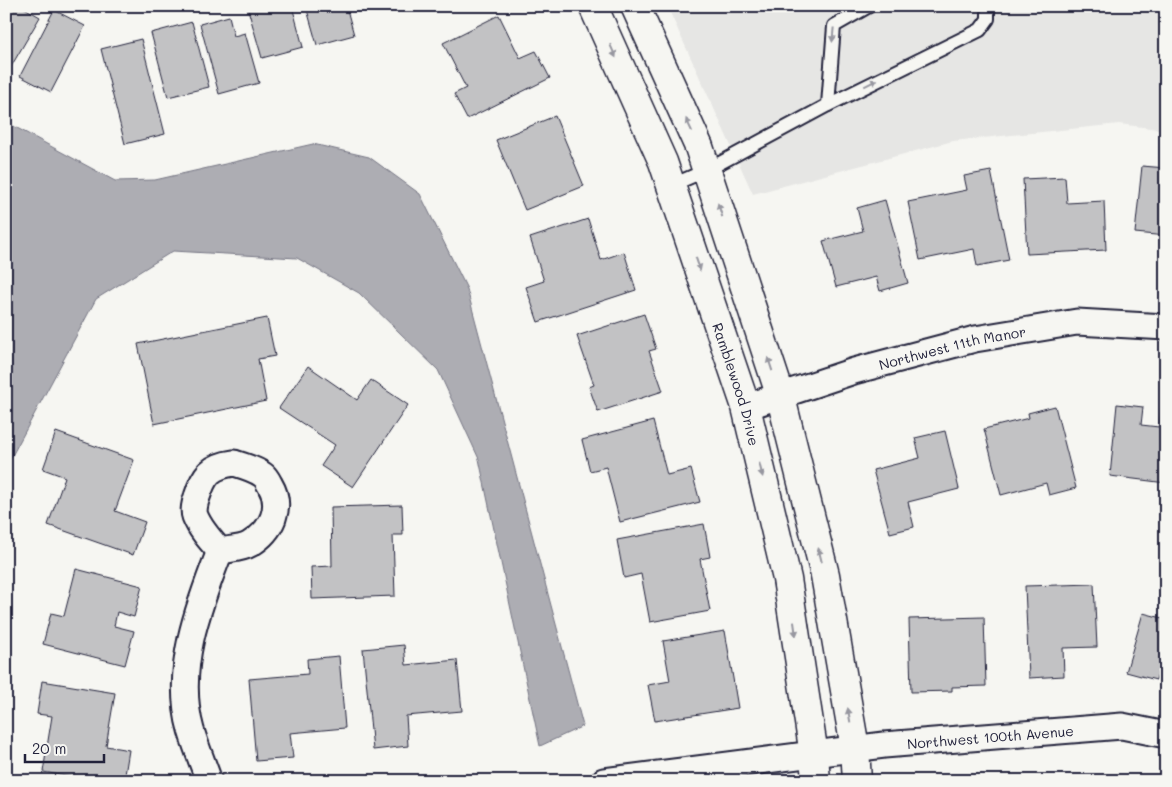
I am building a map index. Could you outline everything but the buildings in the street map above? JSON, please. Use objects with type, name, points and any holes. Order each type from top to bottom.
[{"type":"street","name":"Ramblewood Drive","points":[[593,6],[672,185],[746,407],[787,579],[815,768]]},
{"type":"street","points":[[635,6],[699,148],[780,394],[825,575],[855,748],[857,781]]},
{"type":"street","name":"Northwest 11th Manor","points":[[746,407],[780,394],[854,371],[975,339],[1077,322],[1166,327]]},
{"type":"street","points":[[209,781],[190,729],[184,683],[192,632],[210,575],[220,551]]},
{"type":"street","name":"Northwest 100th Avenue","points":[[604,781],[815,768],[855,748],[1122,726],[1166,735]]},
{"type":"lane","points":[[828,105],[834,26],[869,6]]},
{"type":"lane","points":[[672,185],[707,170],[828,105],[980,30],[988,19],[988,6]]},
{"type":"shaded area","points":[[667,6],[1166,6],[1166,130],[1119,124],[953,141],[753,194]]},
{"type":"shaded area","points":[[6,122],[115,181],[155,180],[313,144],[369,157],[420,194],[467,289],[583,726],[540,746],[479,459],[438,370],[359,293],[297,258],[173,251],[96,299],[6,467]]}]
